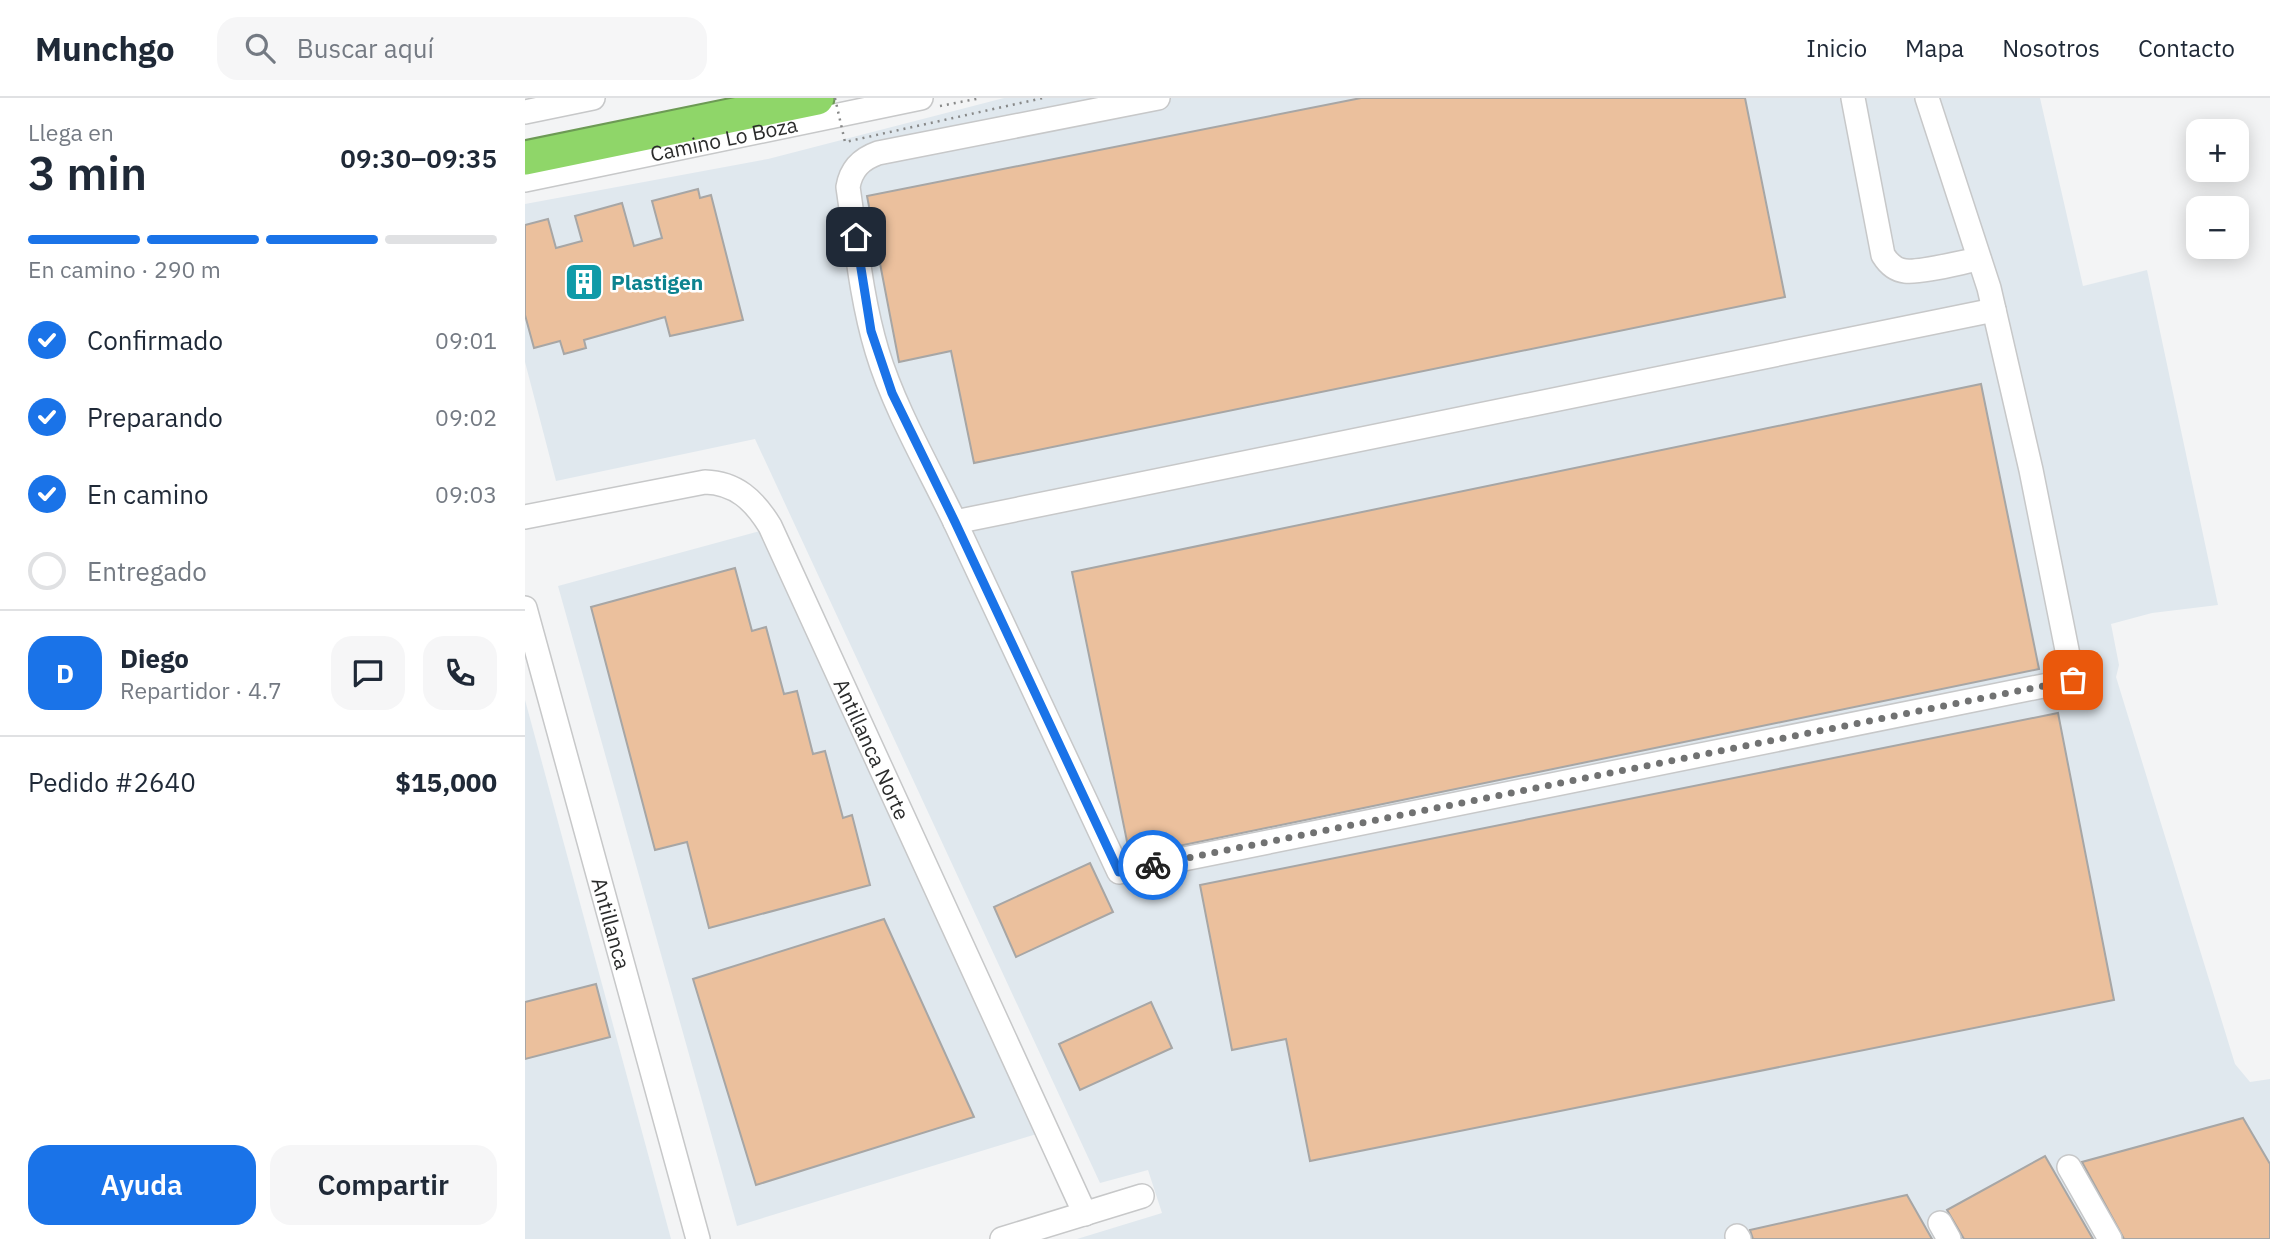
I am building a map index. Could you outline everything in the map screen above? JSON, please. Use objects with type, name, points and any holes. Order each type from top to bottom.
[{"type":"highway","points":[[525,135],[707,98]]},
{"type":"highway","points":[[525,158],[817,98]]},
{"type":"street","points":[[525,112],[593,98]]},
{"type":"street","name":"Camino Lo Boza","points":[[525,180],[921,98]]},
{"type":"street","points":[[1158,98],[877,153],[861,162],[852,174],[848,187],[867,309],[877,352],[892,393],[1119,872],[2073,680],[2034,483],[1994,310],[1927,98]]},
{"type":"street","points":[[1853,98],[1883,255],[1887,261],[1891,266],[1905,271],[1979,258]]},
{"type":"street","points":[[955,522],[1994,310]]},
{"type":"street","name":"Antillanca Norte","points":[[525,517],[705,482],[735,488],[748,497],[762,513],[782,551],[1085,1214]]},
{"type":"street","name":"Antillanca","points":[[525,608],[698,1239]]},
{"type":"street","points":[[2069,1167],[2110,1239]]},
{"type":"street","points":[[1002,1239],[1142,1196]]},
{"type":"path","points":[[835,98],[845,142],[1043,98]]},
{"type":"shaded area","points":[[1004,98],[2040,98],[2083,286],[2147,270],[2218,605],[2152,613],[2111,624],[2119,665],[2116,677],[2235,1064],[2250,1082],[2270,1079],[2270,1239],[1077,1239],[1162,1213],[1148,1170],[1100,1183],[755,439],[556,481],[525,362],[525,204],[768,159]]},
{"type":"shaded area","points":[[760,531],[1040,1133],[737,1226],[558,586]]},
{"type":"shaded area","points":[[525,700],[671,1239],[525,1239]]},
{"type":"building","points":[[1361,98],[1745,98],[1785,297],[974,463],[951,351],[899,362],[867,196]]},
{"type":"building","points":[[698,189],[700,198],[711,195],[743,320],[670,336],[665,317],[584,340],[586,348],[564,354],[560,341],[534,348],[525,315],[525,225],[548,219],[556,248],[582,241],[575,216],[622,203],[634,246],[662,238],[652,201]]},
{"type":"building","points":[[1981,384],[2039,669],[1130,856],[1072,572]]},
{"type":"building","points":[[735,568],[752,631],[766,627],[784,694],[797,691],[813,754],[825,751],[843,818],[852,815],[870,885],[709,928],[687,842],[655,850],[591,607]]},
{"type":"building","points":[[2058,713],[2114,1000],[1310,1161],[1286,1039],[1232,1050],[1200,885]]},
{"type":"building","points":[[1090,863],[1113,912],[1016,957],[994,907]]},
{"type":"building","points":[[884,919],[974,1117],[756,1185],[693,979]]},
{"type":"building","points":[[596,984],[610,1037],[525,1059],[525,1002]]},
{"type":"building","points":[[1151,1002],[1172,1048],[1080,1090],[1059,1044]]},
{"type":"building","points":[[2243,1118],[2270,1164],[2270,1239],[2124,1239],[2082,1162]]},
{"type":"building","points":[[2045,1156],[2093,1239],[1964,1239],[1947,1210]]},
{"type":"building","points":[[1907,1195],[1932,1239],[1753,1239],[1750,1230]]},
{"type":"way so far","points":[[1153,865],[2073,680]]},
{"type":"place","name":"Plastigen","points":[[584,282]]},
{"type":"route","points":[[856,237],[871,331],[892,393],[1119,872],[1153,865]]}]
